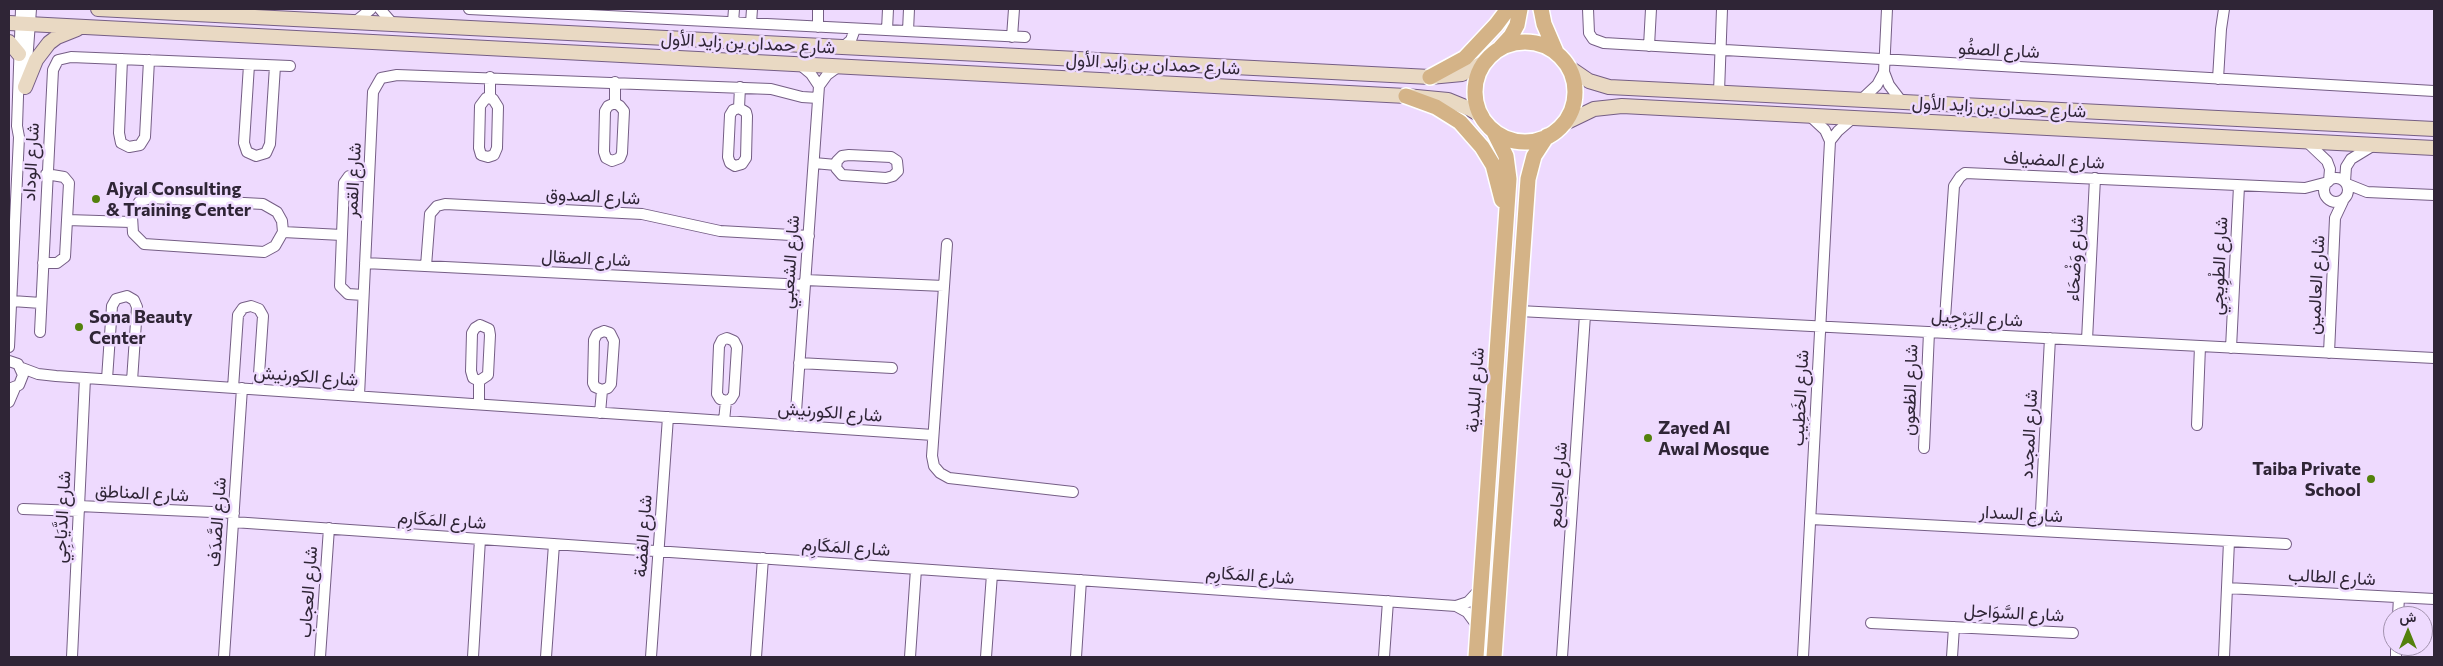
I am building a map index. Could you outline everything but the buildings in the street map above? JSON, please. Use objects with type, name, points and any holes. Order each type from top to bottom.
[{"type":"main road","name":"شارع حمدان بن زايد الأول","points":[[98,9],[1430,77],[1462,74],[1485,62]]},
{"type":"main road","points":[[1430,77],[1465,58],[1491,31],[1508,9]]},
{"type":"main road","points":[[1520,9],[1514,31],[1485,62],[1479,72],[1476,88],[1477,106],[1493,130],[1505,138],[1519,141],[1534,141],[1548,136]]},
{"type":"main road","points":[[1494,657],[1528,179],[1534,156],[1548,136],[1564,123],[1574,102],[1574,79],[1570,68],[1556,52],[1546,32],[1541,9]]},
{"type":"main road","name":"شارع حمدان بن زايد الأول","points":[[20,24],[1406,96],[1448,100],[1482,116]]},
{"type":"main road","points":[[25,87],[36,60],[49,43],[57,37],[83,27]]},
{"type":"main road","points":[[9,42],[19,54]]},
{"type":"main road","points":[[1499,49],[1512,43],[1528,42],[1543,45],[1556,52]]},
{"type":"main road","name":"شارع حمدان بن زايد الأول","points":[[1570,68],[1589,81],[1610,87],[2434,129]]},
{"type":"main road","points":[[1406,96],[1450,114],[1474,138],[1497,175],[1506,218]]},
{"type":"main road","name":"شارع حمدان بن زايد الأول","points":[[1564,123],[1594,109],[1622,106],[2434,148]]},
{"type":"main road","name":"شارع البلدية","points":[[1476,657],[1509,168],[1501,143],[1493,130]]},
{"type":"street","points":[[9,347],[18,137],[21,9]]},
{"type":"street","points":[[18,137],[22,126],[25,87],[20,24],[31,9]]},
{"type":"street","points":[[355,22],[371,9]]},
{"type":"street","points":[[380,9],[393,24]]},
{"type":"street","points":[[468,9],[609,12],[733,22],[1025,37]]},
{"type":"street","points":[[733,22],[734,9]]},
{"type":"street","points":[[751,23],[752,9]]},
{"type":"street","points":[[818,9],[818,27]]},
{"type":"street","points":[[887,30],[888,9]]},
{"type":"street","points":[[908,31],[909,9]]},
{"type":"street","points":[[1012,37],[1014,9]]},
{"type":"street","name":"شارع الصفُو","points":[[1588,9],[1589,33],[1598,42],[2434,91]]},
{"type":"street","points":[[1649,46],[1651,9]]},
{"type":"street","points":[[1719,92],[1722,9]]},
{"type":"street","points":[[1887,9],[1884,72],[1889,85],[1902,102]]},
{"type":"street","points":[[2218,79],[2224,9]]},
{"type":"street","points":[[843,47],[851,40],[855,29]]},
{"type":"street","points":[[866,29],[870,41],[877,49]]},
{"type":"street","name":"شارع الوداد","points":[[40,332],[46,174],[52,70],[55,65],[64,58],[71,57],[290,66]]},
{"type":"street","points":[[122,59],[119,133],[122,143],[129,147],[140,145],[145,137],[149,60]]},
{"type":"street","points":[[799,64],[811,74],[819,86],[827,75],[838,67]]},
{"type":"street","points":[[249,65],[244,143],[247,152],[256,156],[266,153],[270,144],[275,66]]},
{"type":"street","points":[[1861,100],[1877,85],[1884,72]]},
{"type":"street","name":"شارع القمر","points":[[359,396],[373,92],[381,78],[397,75],[615,82],[776,90],[802,97],[818,98]]},
{"type":"street","points":[[490,77],[490,98]]},
{"type":"street","points":[[615,82],[615,103]]},
{"type":"street","name":"شارع الشعبي","points":[[795,426],[819,86]]},
{"type":"street","points":[[739,108],[740,88]]},
{"type":"street","points":[[490,98],[498,104],[497,148],[494,155],[488,157],[481,155],[478,148],[480,106],[483,100],[490,98]]},
{"type":"street","points":[[615,103],[624,111],[622,153],[620,158],[612,161],[606,158],[604,152],[605,111],[608,106],[615,103]]},
{"type":"street","points":[[739,108],[746,112],[747,116],[746,158],[742,164],[735,166],[730,163],[728,157],[730,115],[733,110],[739,108]]},
{"type":"street","points":[[1811,117],[1821,125],[1830,141],[1838,130],[1853,118]]},
{"type":"street","name":"شارع الخَطِيب","points":[[1803,657],[1830,141]]},
{"type":"street","points":[[2306,142],[2327,161],[2330,169],[2324,190],[2327,199],[2337,203],[2367,192]]},
{"type":"street","points":[[2344,200],[2348,194],[2346,167],[2351,159],[2374,145]]},
{"type":"street","points":[[858,155],[891,157],[897,161],[899,168],[896,174],[890,177],[845,176],[840,173],[836,165],[842,156],[858,155]]},
{"type":"street","points":[[814,163],[836,165]]},
{"type":"street","name":"شارع المضياف","points":[[1944,333],[1954,186],[1960,177],[1972,172],[2305,188],[2328,181]]},
{"type":"street","points":[[43,263],[57,263],[65,257],[67,220],[67,180],[60,176],[46,174]]},
{"type":"street","points":[[363,295],[348,294],[340,286],[342,235],[345,180],[350,176],[369,176]]},
{"type":"street","name":"شارع وَضْحَاء","points":[[2086,340],[2096,178]]},
{"type":"street","points":[[2328,181],[2339,178],[2367,192],[2434,196]]},
{"type":"street","name":"شارع الطْوِيجِي","points":[[2231,348],[2239,186]]},
{"type":"street","name":"شارع المضياف","points":[[2305,188],[2327,199]]},
{"type":"street","points":[[150,198],[256,203],[269,206],[277,212],[282,222],[283,232],[279,242],[264,252],[170,246],[139,242],[133,233],[131,222],[136,206],[150,198]]},
{"type":"street","name":"شارع العالمين","points":[[2327,199],[2335,218]]},
{"type":"street","name":"شارع العالمين","points":[[2329,352],[2335,218],[2344,200]]},
{"type":"street","name":"شارع الصدوق","points":[[426,266],[430,214],[437,206],[445,204],[642,214],[720,230],[809,236]]},
{"type":"street","points":[[67,220],[131,222]]},
{"type":"street","points":[[283,232],[342,235]]},
{"type":"street","points":[[947,244],[932,461],[937,470],[944,476],[1073,492]]},
{"type":"street","name":"شارع الصقال","points":[[365,263],[805,283],[944,286]]},
{"type":"street","points":[[107,379],[112,306],[116,299],[127,296],[134,300],[137,307],[132,381]]},
{"type":"street","points":[[12,302],[41,303]]},
{"type":"street","name":"شارع الصَّدَف","points":[[224,657],[234,518],[238,314],[243,308],[251,306],[259,309],[263,316],[258,389]]},
{"type":"street","name":"شارع البَرْجِيل","points":[[1519,311],[2434,358]]},
{"type":"street","name":"شارع الجامع","points":[[1562,657],[1585,315]]},
{"type":"street","points":[[478,404],[480,380],[488,374],[490,335],[486,327],[480,325],[475,328],[472,334],[471,370],[473,378],[480,380]]},
{"type":"street","points":[[604,331],[610,333],[614,341],[611,384],[608,388],[602,390],[594,385],[593,374],[595,338],[604,331]]},
{"type":"street","name":"شارع الظعون","points":[[1924,448],[1929,332]]},
{"type":"street","points":[[9,402],[14,387],[23,375],[16,364],[11,334]]},
{"type":"street","points":[[727,338],[734,341],[737,347],[734,394],[731,399],[726,401],[720,399],[717,394],[719,346],[722,340],[727,338]]},
{"type":"street","name":"شارع المجدد","points":[[2040,531],[2050,338]]},
{"type":"street","points":[[2197,424],[2200,346]]},
{"type":"street","points":[[799,363],[892,368]]},
{"type":"street","name":"شارع الكورنيش","points":[[16,364],[44,375],[933,435]]},
{"type":"street","name":"شارع الكورنيش","points":[[14,387],[44,375]]},
{"type":"street","name":"شارع الدَّيَاجِي","points":[[72,657],[85,378]]},
{"type":"street","points":[[600,412],[602,390]]},
{"type":"street","points":[[724,421],[726,401]]},
{"type":"street","name":"شارع الفضة","points":[[651,657],[668,417]]},
{"type":"street","name":"شارع المناطق","points":[[23,509],[79,508],[234,518]]},
{"type":"street","name":"شارع المَكَارِم","points":[[234,518],[328,528],[480,539],[1456,606]]},
{"type":"street","name":"شارع السدار","points":[[1810,519],[2286,544]]},
{"type":"street","name":"شارع العجاب","points":[[320,657],[328,528]]},
{"type":"street","points":[[473,657],[480,539]]},
{"type":"street","points":[[2224,657],[2229,541]]},
{"type":"street","points":[[546,657],[554,544]]},
{"type":"street","points":[[756,657],[764,558]]},
{"type":"street","points":[[910,657],[916,569]]},
{"type":"street","points":[[986,657],[992,574]]},
{"type":"street","points":[[1076,657],[1081,580]]},
{"type":"street","points":[[1456,606],[1468,602],[1481,588]]},
{"type":"street","name":"شارع الطالب","points":[[2227,588],[2434,599]]},
{"type":"street","points":[[2399,597],[2399,606]]},
{"type":"street","points":[[1384,657],[1388,601]]},
{"type":"street","points":[[1456,606],[1467,612],[1478,627]]},
{"type":"street","name":"شارع السَّوَاحِل","points":[[1871,623],[2073,632]]},
{"type":"street","name":"شارع السَّوَاحِل","points":[[1952,657],[1954,627]]},
{"type":"place","name":"Ajyal Consulting & Training Center","points":[[96,199]]},
{"type":"place","name":"Sona Beauty Center","points":[[79,327]]},
{"type":"place","name":"Zayed Al Awal Mosque","points":[[1648,438]]},
{"type":"place","name":"Taiba Private School","points":[[2371,479]]}]
